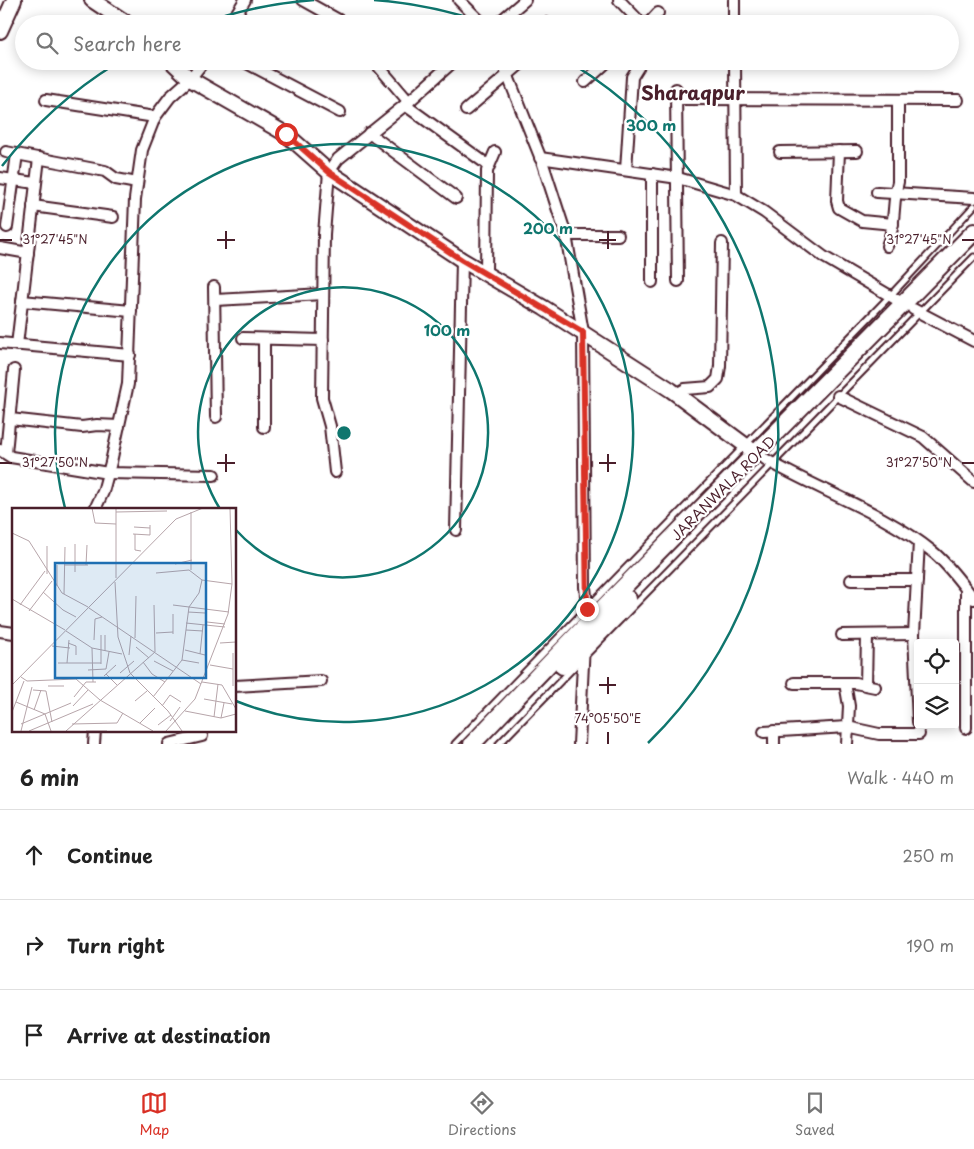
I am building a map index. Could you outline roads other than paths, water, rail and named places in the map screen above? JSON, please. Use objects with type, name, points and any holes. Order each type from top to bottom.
[{"type":"main road","name":"JARANWALA ROAD","points":[[487,744],[584,651],[760,456],[907,306],[974,232]]},
{"type":"main road","name":"JARANWALA ROAD","points":[[907,306],[974,246]]},
{"type":"main road","name":"JARANWALA ROAD","points":[[472,744],[588,616],[760,456]]},
{"type":"street","points":[[0,31],[14,0]]},
{"type":"street","points":[[92,0],[114,15]]},
{"type":"street","points":[[236,15],[246,0]]},
{"type":"street","points":[[459,0],[474,15]]},
{"type":"street","points":[[508,15],[525,0]]},
{"type":"street","points":[[619,0],[633,15]]},
{"type":"street","points":[[734,0],[734,15]]},
{"type":"street","points":[[310,2],[331,15]]},
{"type":"street","points":[[180,70],[190,79],[286,134],[329,172],[462,260],[583,332],[676,394],[760,456],[878,517],[919,542],[934,553],[974,598]]},
{"type":"street","points":[[95,508],[103,492],[108,473],[128,384],[137,183],[142,150],[155,117],[170,97],[197,70]]},
{"type":"street","points":[[260,70],[340,112]]},
{"type":"street","points":[[381,70],[407,103],[488,165]]},
{"type":"street","points":[[335,472],[330,426],[322,398],[324,234],[329,172],[338,159],[407,103],[444,70]]},
{"type":"street","points":[[506,70],[540,158],[566,235],[583,332],[588,616]]},
{"type":"street","points":[[466,110],[514,70]]},
{"type":"street","points":[[585,82],[598,70]]},
{"type":"street","points":[[626,170],[633,74],[636,70]]},
{"type":"street","points":[[735,70],[736,195]]},
{"type":"street","points":[[678,281],[676,94],[736,100],[958,100]]},
{"type":"street","points":[[46,100],[155,117]]},
{"type":"street","points":[[887,246],[891,236],[894,193],[898,182],[898,100]]},
{"type":"street","points":[[369,133],[456,198]]},
{"type":"street","points":[[839,151],[837,201],[840,208],[862,222],[893,224]]},
{"type":"street","points":[[780,152],[857,151]]},
{"type":"street","points":[[6,152],[105,171],[116,179],[137,183]]},
{"type":"street","points":[[486,274],[488,165],[495,152]]},
{"type":"street","points":[[7,227],[17,154]]},
{"type":"street","points":[[17,345],[39,158]]},
{"type":"street","points":[[540,158],[678,178],[736,195],[764,212],[824,257],[907,306],[974,341]]},
{"type":"street","points":[[652,174],[652,282]]},
{"type":"street","points":[[0,178],[35,183]]},
{"type":"street","points":[[877,192],[974,198]]},
{"type":"street","points":[[33,206],[113,217]]},
{"type":"street","points":[[566,235],[618,235]]},
{"type":"street","points":[[676,394],[690,388],[710,387],[718,379],[720,366],[722,243]]},
{"type":"street","points":[[0,248],[28,253]]},
{"type":"street","points":[[456,530],[462,260]]},
{"type":"street","points":[[214,287],[216,417]]},
{"type":"street","points":[[215,300],[323,294]]},
{"type":"street","points":[[22,302],[131,311]]},
{"type":"street","points":[[243,338],[323,340]]},
{"type":"street","points":[[264,339],[264,427]]},
{"type":"street","points":[[0,343],[130,354]]},
{"type":"street","points":[[14,370],[10,419],[3,451],[11,457],[108,473],[214,475]]},
{"type":"street","points":[[838,396],[923,437],[974,482]]},
{"type":"street","points":[[10,419],[82,427],[97,425],[119,426]]},
{"type":"street","points":[[774,744],[769,731],[847,727],[879,734],[918,731],[914,634],[919,542]]},
{"type":"street","points":[[851,580],[917,580]]},
{"type":"street","points":[[966,589],[966,728]]},
{"type":"street","points":[[842,635],[914,634]]},
{"type":"street","points":[[794,683],[845,683],[870,686],[867,635]]},
{"type":"street","points":[[579,744],[584,651]]},
{"type":"street","points":[[236,686],[321,682]]},
{"type":"street","points":[[845,683],[849,706],[847,744]]},
{"type":"street","points":[[170,744],[202,736]]},
{"type":"lane","points":[[760,456],[838,396],[907,306],[974,206]]},
{"type":"lane","points":[[760,456],[907,306],[974,257]]},
{"type":"lane","points":[[455,744],[588,616]]},
{"type":"lane","points":[[499,744],[584,651]]},
{"type":"district","name":"Sharaqpur","points":[[693,92]]}]
